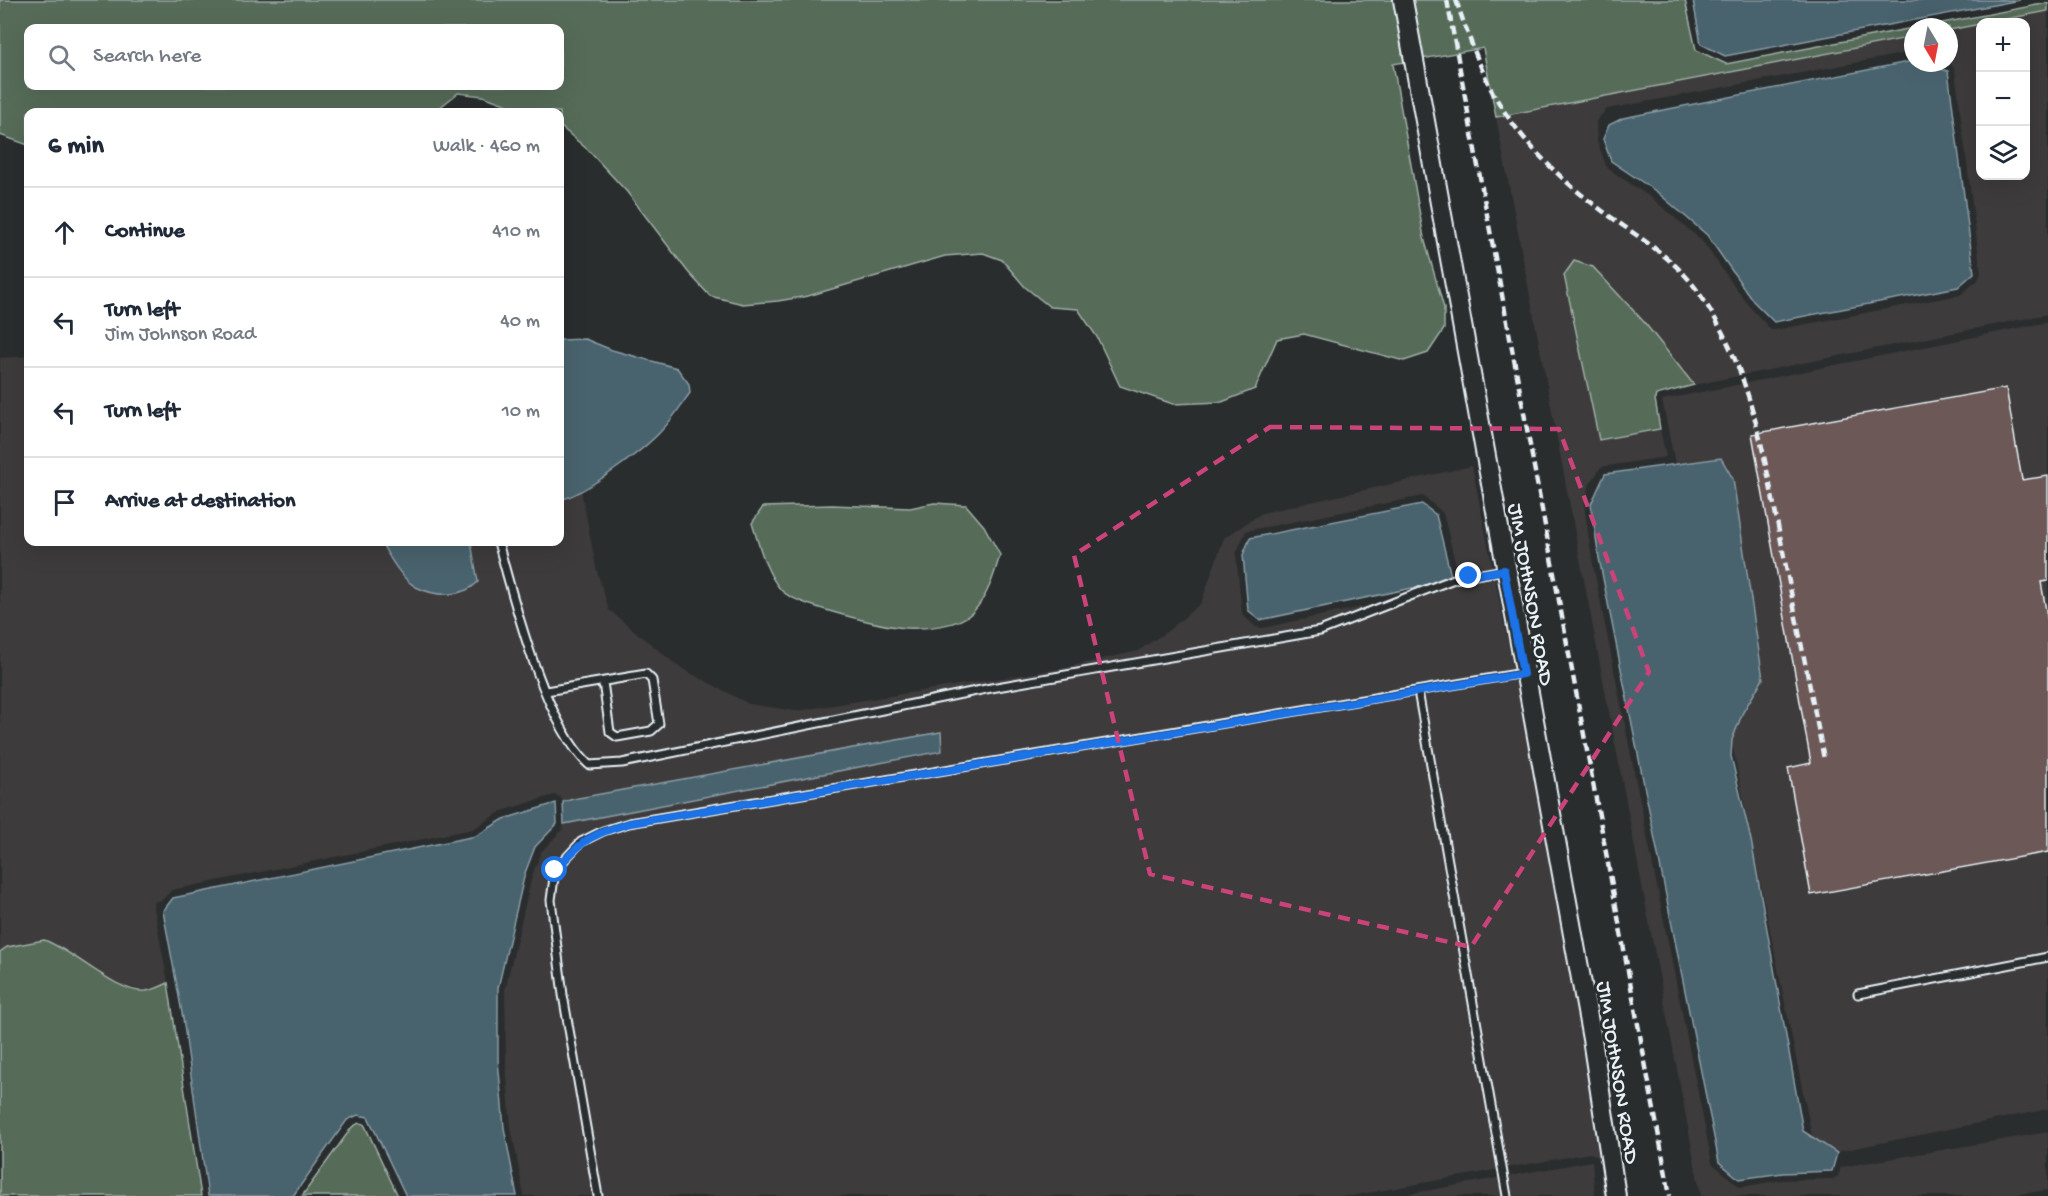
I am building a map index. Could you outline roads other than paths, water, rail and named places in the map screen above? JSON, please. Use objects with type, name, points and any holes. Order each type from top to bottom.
[{"type":"street","name":"JIM JOHNSON ROAD","points":[[1403,0],[1504,570],[1592,1039],[1616,1196]]},
{"type":"lane","points":[[499,546],[546,691],[562,730],[576,753],[589,765],[622,763],[991,688],[1320,631],[1454,579],[1504,570]]},
{"type":"lane","points":[[546,691],[646,674],[652,680],[659,724],[651,731],[617,737],[610,732],[603,682]]},
{"type":"lane","points":[[598,1196],[563,995],[551,900],[555,870],[581,842],[603,831],[630,823],[1523,674]]},
{"type":"lane","points":[[1418,691],[1507,1196]]},
{"type":"lane","points":[[1858,994],[2048,957]]},
{"type":"water","points":[[1693,0],[2020,0],[1925,18],[1904,18],[1904,22],[1725,56],[1701,44]]},
{"type":"water","points":[[1904,63],[1904,72],[1948,72],[1974,273],[1958,287],[1774,322],[1753,301],[1707,235],[1657,192],[1611,161],[1603,139],[1609,125],[1623,118]]},
{"type":"water","points":[[585,339],[612,350],[677,368],[689,384],[690,393],[666,426],[642,449],[599,480],[564,499],[564,340]]},
{"type":"water","points":[[1721,458],[1733,479],[1763,679],[1743,712],[1732,740],[1731,756],[1751,840],[1803,1131],[1837,1153],[1832,1171],[1783,1173],[1739,1179],[1719,1162],[1599,558],[1591,504],[1605,474]]},
{"type":"water","points":[[1422,504],[1436,515],[1451,576],[1436,583],[1260,620],[1248,610],[1243,555],[1250,538]]},
{"type":"water","points":[[383,546],[472,546],[478,582],[457,593],[432,593],[416,587],[405,579]]},
{"type":"water","points":[[941,732],[942,751],[564,824],[563,802],[573,799]]},
{"type":"water","points":[[556,803],[557,824],[535,847],[525,873],[498,988],[498,1060],[504,1128],[517,1196],[406,1196],[368,1117],[358,1115],[347,1120],[293,1196],[208,1196],[183,1018],[163,911],[173,898],[476,836],[504,819]]},
{"type":"railway","points":[[1447,0],[1670,1196]]},
{"type":"railway","points":[[1456,0],[1491,89],[1512,123],[1553,170],[1569,184],[1678,268],[1699,293],[1732,352],[1753,412],[1761,444],[1824,759]]}]
